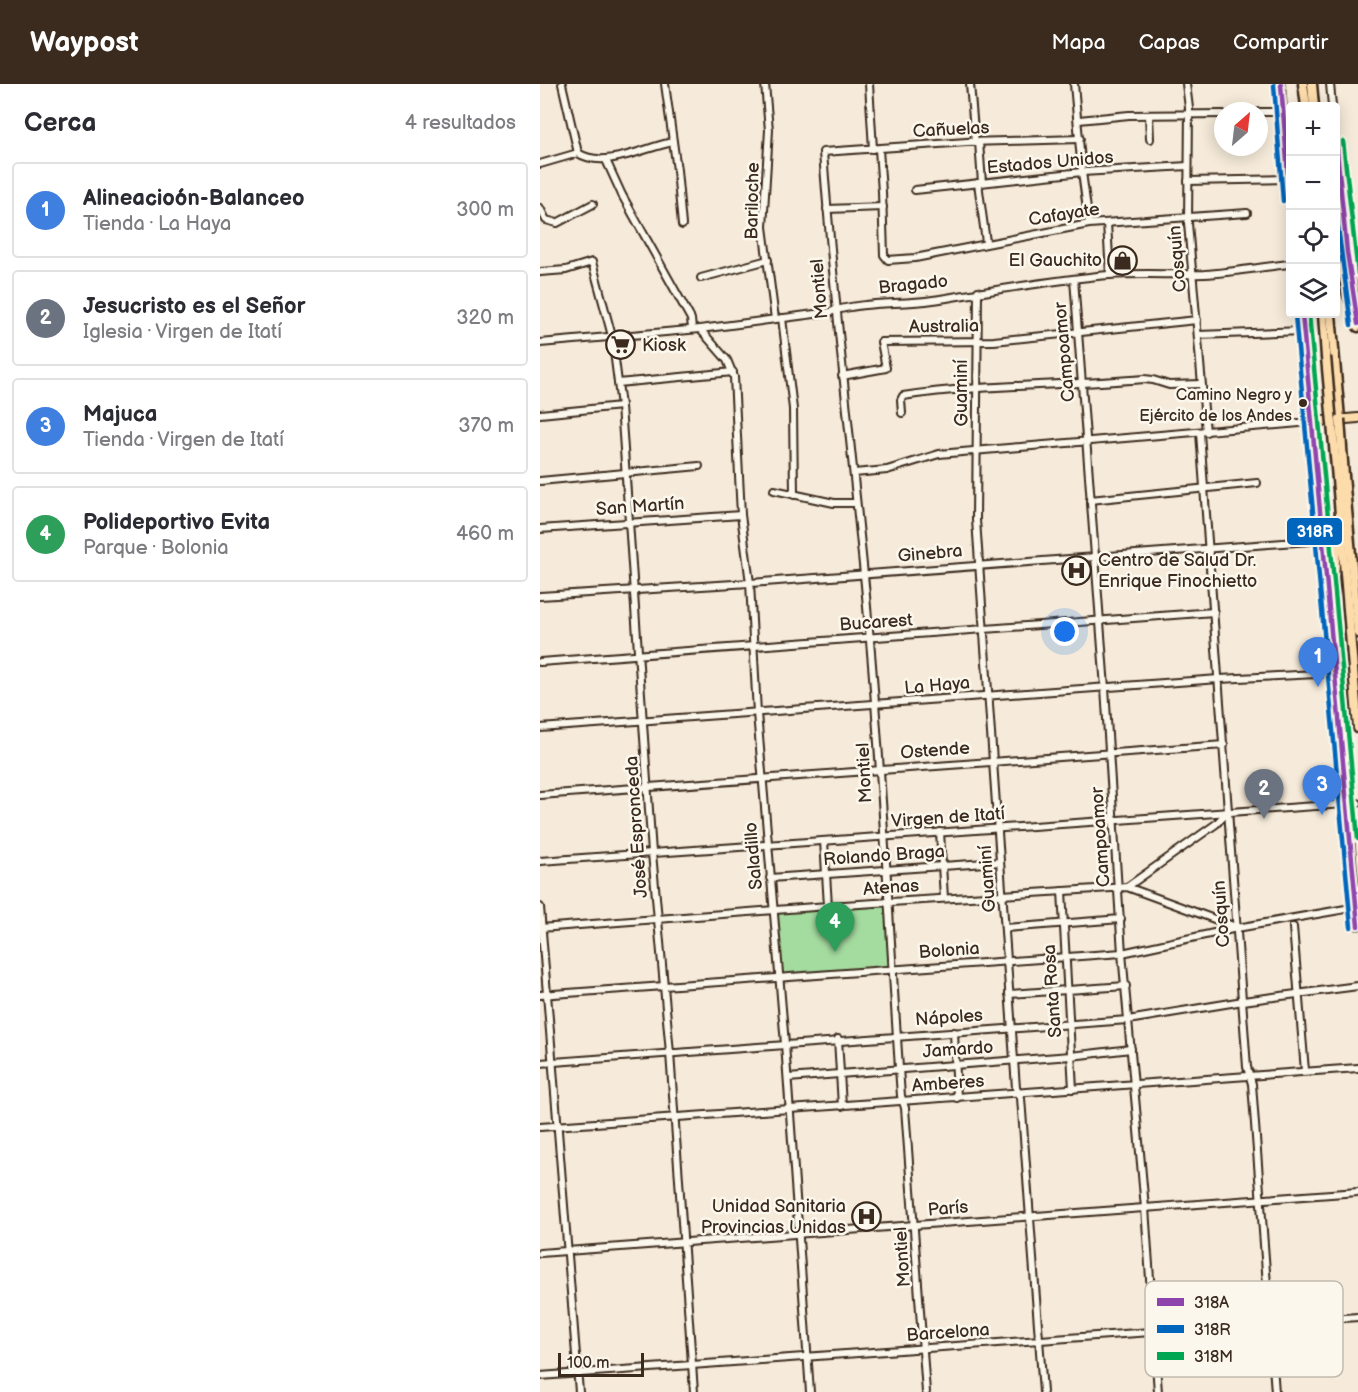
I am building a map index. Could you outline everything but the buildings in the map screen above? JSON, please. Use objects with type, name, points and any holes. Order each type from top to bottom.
[{"type":"highway","points":[[1312,84],[1314,102]]},
{"type":"highway","points":[[1304,87],[1305,102]]},
{"type":"highway","points":[[1340,264],[1358,325]]},
{"type":"highway","points":[[1303,318],[1303,331]]},
{"type":"highway","points":[[1324,318],[1330,356],[1358,728]]},
{"type":"highway","points":[[1330,356],[1331,318]]},
{"type":"highway","points":[[1340,481],[1358,576]]},
{"type":"highway","points":[[1331,626],[1340,481]]},
{"type":"highway","points":[[1349,525],[1358,633]]},
{"type":"main road","points":[[1311,422],[1358,418]]},
{"type":"street","points":[[562,84],[578,153]]},
{"type":"street","name":"Bariloche","points":[[765,84],[769,140],[763,227],[793,409],[794,495]]},
{"type":"street","points":[[827,208],[883,207],[869,84]]},
{"type":"street","points":[[970,84],[986,242]]},
{"type":"street","points":[[1074,84],[1089,224]]},
{"type":"street","name":"Cosquín","points":[[1186,84],[1188,216],[1201,384],[1204,489],[1247,1067],[1250,1076],[1266,1281]]},
{"type":"street","points":[[1281,84],[1286,156]]},
{"type":"street","points":[[1330,84],[1332,102]]},
{"type":"street","points":[[665,86],[682,225]]},
{"type":"street","points":[[1268,112],[1283,112]]},
{"type":"street","points":[[1079,120],[1114,116],[1214,114]]},
{"type":"street","points":[[1149,115],[1150,139]]},
{"type":"street","name":"Cañuelas","points":[[823,152],[977,142],[1080,139]]},
{"type":"street","points":[[540,164],[578,153],[606,160],[673,142]]},
{"type":"street","name":"Montiel","points":[[823,152],[842,376],[854,473],[875,705],[899,1068],[905,1108],[926,1392]]},
{"type":"street","points":[[1337,156],[1358,325]]},
{"type":"street","points":[[606,160],[622,195],[691,319],[692,329]]},
{"type":"street","name":"Estados Unidos","points":[[915,190],[1082,172],[1188,166]]},
{"type":"street","points":[[1188,181],[1286,179]]},
{"type":"street","points":[[540,208],[546,220],[557,223],[592,204]]},
{"type":"street","name":"Cafayate","points":[[883,207],[884,255],[888,260],[915,258],[986,242],[1089,224],[1246,213]]},
{"type":"street","points":[[1107,223],[1110,275]]},
{"type":"street","points":[[702,278],[768,260]]},
{"type":"street","name":"José Espronceda","points":[[540,273],[566,270],[592,262],[612,336],[621,406],[631,521],[652,853],[670,1053],[694,1392]]},
{"type":"street","name":"Bragado","points":[[540,343],[700,329],[884,302],[933,300],[978,291],[1110,275],[1205,274],[1286,264]]},
{"type":"street","name":"Campoamor","points":[[1074,279],[1114,820],[1123,887],[1122,953],[1150,1281]]},
{"type":"street","name":"Guaminí","points":[[978,291],[976,520],[1009,994],[1018,1093],[1021,1098],[1043,1392]]},
{"type":"street","name":"Australia","points":[[842,376],[886,368],[881,342],[976,340],[1078,333],[1197,320]]},
{"type":"street","points":[[618,383],[733,372],[728,360],[700,329]]},
{"type":"street","points":[[1198,335],[1303,331],[1358,924]]},
{"type":"street","name":"Saladillo","points":[[733,372],[741,515],[750,583],[757,712],[788,1078],[810,1392]]},
{"type":"street","points":[[902,413],[903,396],[938,391],[1083,385],[1144,379],[1169,385],[1201,384]]},
{"type":"street","points":[[540,414],[621,406]]},
{"type":"street","points":[[854,473],[887,470],[931,456],[1311,422]]},
{"type":"street","points":[[540,481],[699,466]]},
{"type":"street","points":[[1090,500],[1257,483]]},
{"type":"street","points":[[774,490],[834,503],[856,503]]},
{"type":"street","name":"San Martín","points":[[540,529],[741,515]]},
{"type":"street","name":"Ginebra","points":[[540,596],[750,583],[979,564],[1323,540]]},
{"type":"street","name":"Bucarest","points":[[540,662],[1214,612]]},
{"type":"street","name":"La Haya","points":[[540,728],[1219,679],[1336,673]]},
{"type":"street","name":"Ostende","points":[[540,795],[1224,745]]},
{"type":"street","name":"Virgen de Itatí","points":[[540,861],[1358,803]]},
{"type":"street","points":[[1123,887],[1216,824],[1228,812]]},
{"type":"street","points":[[940,832],[944,898]]},
{"type":"street","points":[[824,841],[828,906]]},
{"type":"street","name":"Rolando Braga","points":[[770,878],[1000,862]]},
{"type":"street","name":"Atenas","points":[[541,928],[1123,887],[1237,928]]},
{"type":"street","name":"Santa Rosa","points":[[1062,891],[1073,1089]]},
{"type":"street","points":[[540,907],[544,995],[553,1062],[579,1392]]},
{"type":"street","name":"Bolonia","points":[[544,995],[1122,953],[1237,928],[1357,907]]},
{"type":"street","points":[[1005,928],[1121,919]]},
{"type":"street","points":[[1293,927],[1305,1071]]},
{"type":"street","points":[[1009,994],[1126,986]]},
{"type":"street","name":"Nápoles","points":[[540,1063],[897,1035],[1128,1020],[1243,1001],[1358,986]]},
{"type":"street","points":[[954,1032],[957,1098]]},
{"type":"street","points":[[838,1040],[842,1106]]},
{"type":"street","name":"Jamardo","points":[[788,1078],[1071,1056],[1131,1049]]},
{"type":"street","name":"Amberes","points":[[540,1127],[1358,1068]]},
{"type":"street","name":"París","points":[[540,1253],[1358,1192]]},
{"type":"street","name":"Barcelona","points":[[1343,1318],[1358,1317]]},
{"type":"street","name":"Barcelona","points":[[540,1376],[1145,1332]]},
{"type":"street","name":"Campoamor","points":[[1157,1377],[1158,1392]]},
{"type":"street","name":"Cosquín","points":[[1274,1377],[1275,1392]]},
{"type":"green space","points":[[888,903],[893,969],[780,977],[773,910]]},
{"type":"transit line","name":"318A","points":[[1281,84],[1287,156]]},
{"type":"transit line","name":"318R","points":[[1274,85],[1283,201]]},
{"type":"transit line","name":"318M","points":[[1343,141],[1358,274]]},
{"type":"transit line","name":"318A","points":[[1337,156],[1347,252],[1358,324]]},
{"type":"transit line","name":"318R","points":[[1340,242],[1351,325]]},
{"type":"transit line","name":"318R","points":[[1295,318],[1351,927]]},
{"type":"transit line","name":"318A","points":[[1302,318],[1358,926]]},
{"type":"transit line","name":"318M","points":[[1309,318],[1358,839]]},
{"type":"place","name":"El Gauchito","points":[[1123,260]]},
{"type":"place","name":"Kiosk","points":[[621,345]]},
{"type":"place","name":"Camino Negro y Ejército de los Andes","points":[[1303,403]]},
{"type":"place","name":"Centro de Salud Dr. Enrique Finochietto","points":[[1077,570]]},
{"type":"place","name":"Alineacioón-Balanceo","points":[[1318,687]]},
{"type":"place","name":"Majuca","points":[[1322,815]]},
{"type":"place","name":"Jesucristo es el Señor","points":[[1264,819]]},
{"type":"place","name":"Polideportivo Evita","points":[[835,952]]},
{"type":"place","name":"Unidad Sanitaria Provincias Unidas","points":[[867,1216]]}]
